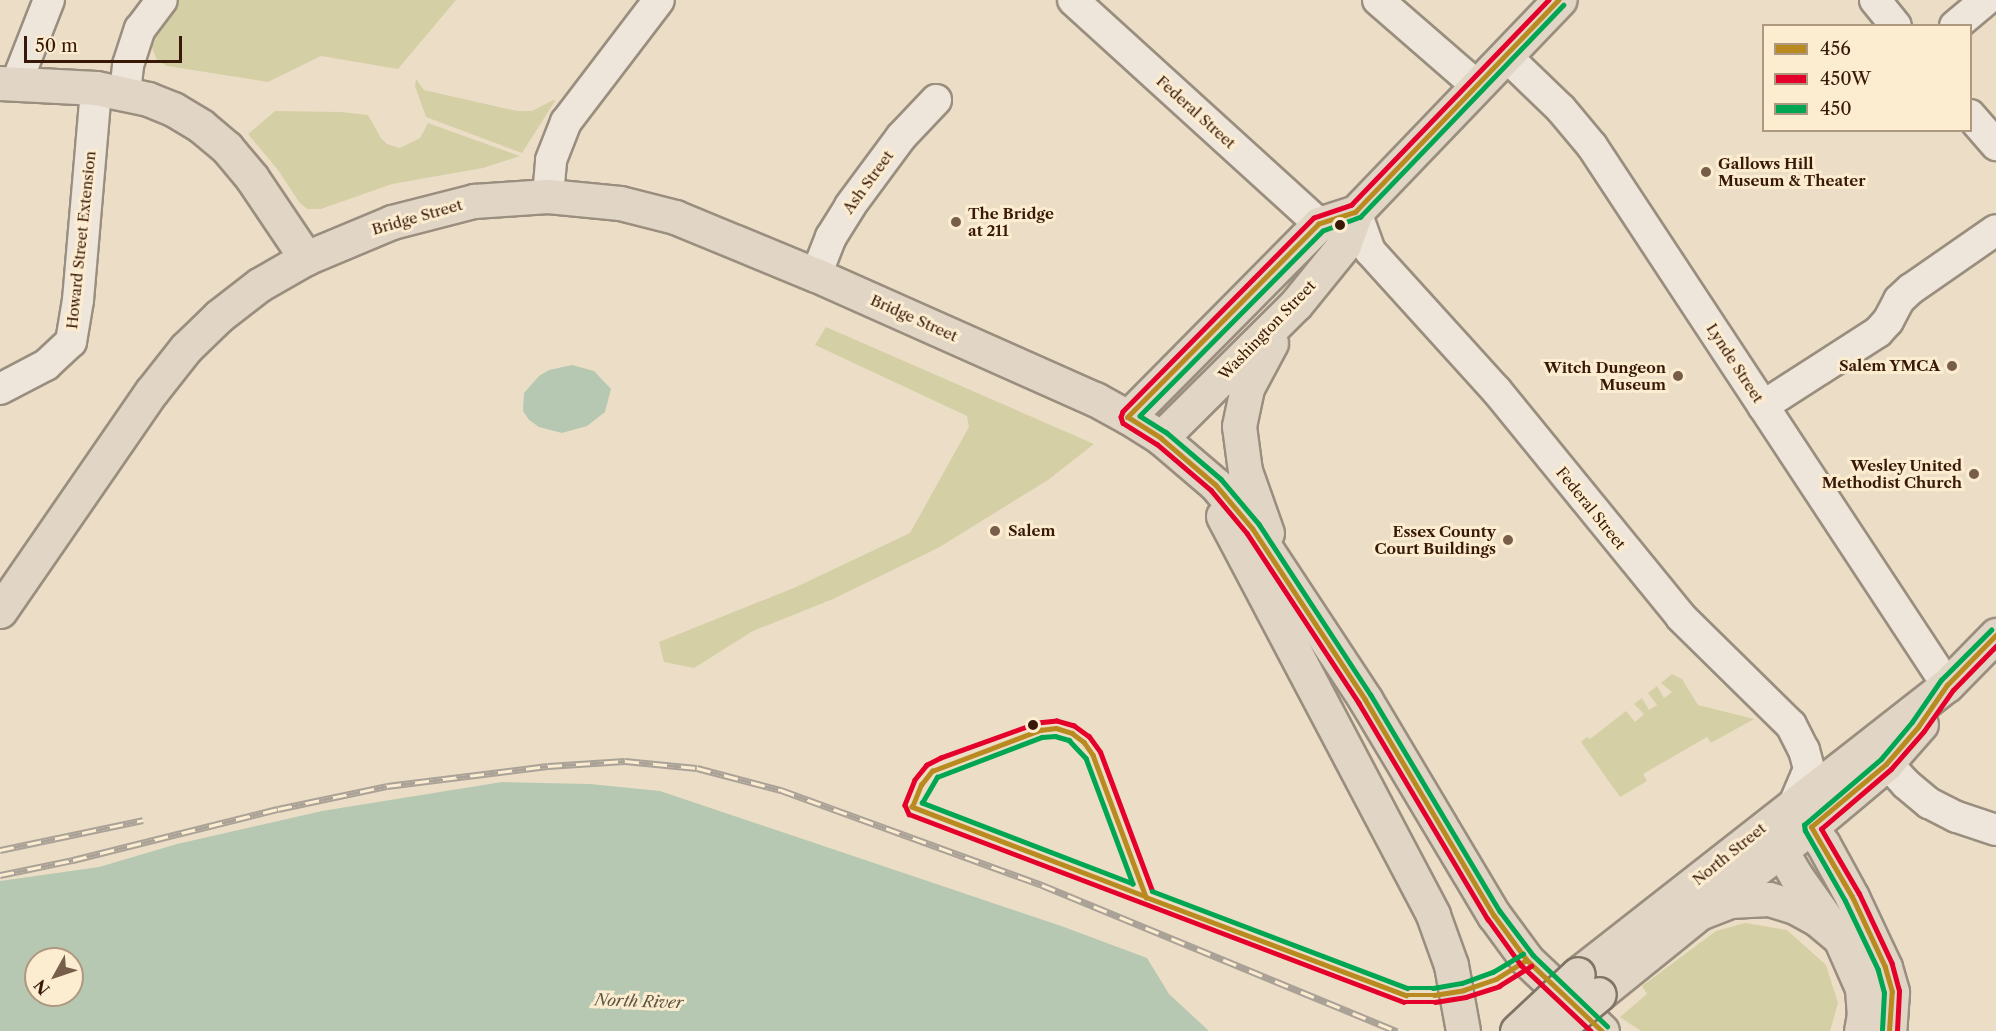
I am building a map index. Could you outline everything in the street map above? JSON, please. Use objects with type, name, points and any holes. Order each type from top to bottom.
[{"type":"main road","name":"Washington Street","points":[[1161,438],[1296,304],[1344,245],[1356,212],[1559,0]]},
{"type":"main road","points":[[8,83],[110,91],[148,99],[173,109],[201,126],[227,148],[252,178],[306,258]]},
{"type":"main road","name":"Bridge Street","points":[[0,611],[152,391],[186,348],[219,316],[259,285],[306,258],[392,222],[434,209],[474,201],[548,196],[620,203],[675,217],[816,275],[1128,417],[1161,438],[1198,469],[1216,485],[1253,529],[1293,588],[1365,699],[1494,915],[1527,960],[1602,1031]]},
{"type":"main road","name":"Washington Street","points":[[1128,417],[1319,224],[1356,212]]},
{"type":"main road","points":[[1293,588],[1271,544],[1255,504],[1245,471],[1239,426],[1247,388],[1259,362],[1296,304]]},
{"type":"main road","points":[[1198,469],[1433,915],[1451,965],[1463,1031]]},
{"type":"main road","name":"North Street","points":[[1555,1031],[1588,984],[1878,755],[1996,635]]},
{"type":"main road","points":[[1802,815],[1852,897],[1886,966],[1892,992],[1888,1031]]},
{"type":"main road","points":[[1773,838],[1840,938],[1862,988],[1864,1014],[1861,1031]]},
{"type":"main road","name":"North Street","points":[[1517,1031],[1699,913],[1773,838]]},
{"type":"main road","points":[[1699,913],[1730,901],[1769,899],[1795,907],[1817,919],[1840,938]]},
{"type":"street","points":[[8,83],[49,0]]},
{"type":"street","name":"Howard Street Extension","points":[[0,389],[46,365],[71,342],[110,91],[128,65],[140,28],[162,0]]},
{"type":"street","points":[[548,196],[551,160],[566,122],[659,0]]},
{"type":"street","name":"Federal Street","points":[[1073,0],[1319,224]]},
{"type":"street","points":[[1378,0],[1477,86]]},
{"type":"street","points":[[1875,0],[1894,24]]},
{"type":"street","points":[[1957,24],[1986,0]]},
{"type":"street","name":"Lynde Street","points":[[1506,56],[1561,109],[1592,146],[1947,685]]},
{"type":"street","name":"Ash Street","points":[[816,275],[831,237],[850,206],[889,153],[936,100]]},
{"type":"street","points":[[1972,116],[1996,145]]},
{"type":"street","name":"Federal Street","points":[[1356,212],[1370,251],[1497,391],[1681,617],[1791,725],[1804,750],[1809,769],[1802,815]]},
{"type":"street","points":[[1763,406],[1878,332],[1888,321],[1899,300],[1911,289],[1996,230]]},
{"type":"street","points":[[1878,755],[1929,802],[1957,817],[1996,830]]},
{"type":"shaded area","points":[[176,0],[456,0],[398,69],[321,56],[268,82],[167,66],[157,60],[150,43],[154,30]]},
{"type":"shaded area","points":[[416,79],[424,90],[517,111],[532,111],[555,101],[522,153],[426,117],[415,86]]},
{"type":"shaded area","points":[[275,111],[341,112],[368,115],[381,138],[387,144],[400,148],[420,138],[428,123],[520,156],[483,168],[392,184],[321,209],[307,209],[299,202],[278,170],[248,134]]},
{"type":"shaded area","points":[[826,327],[1094,444],[1048,480],[938,548],[833,599],[753,631],[694,668],[664,662],[659,642],[796,587],[910,533],[969,427],[967,416],[815,345]]},
{"type":"shaded area","points":[[1672,674],[1682,679],[1698,705],[1754,719],[1711,743],[1707,737],[1643,774],[1647,781],[1620,797],[1581,742],[1587,737],[1590,739],[1626,711],[1635,722],[1644,714],[1634,704],[1642,698],[1649,710],[1657,705],[1648,693],[1657,686],[1664,698],[1672,692],[1661,683]]},
{"type":"shaded area","points":[[1745,923],[1787,930],[1826,965],[1838,1003],[1830,1031],[1641,1031],[1620,1017],[1647,994],[1642,986],[1716,931]]},
{"type":"water","points":[[572,365],[594,371],[611,389],[605,412],[587,426],[562,433],[539,427],[529,420],[523,411],[524,393],[539,376],[549,370]]},
{"type":"water","name":"North River","points":[[502,782],[590,784],[660,791],[1064,927],[1147,958],[1169,994],[1209,1031],[0,1031],[0,881],[99,867],[177,844],[322,811]]},
{"type":"railway","points":[[0,875],[73,860],[278,809],[387,786],[548,766],[625,761],[697,768],[781,790],[1042,885],[1397,1031]]},
{"type":"railway","points":[[0,850],[143,820]]},
{"type":"transit line","name":"450W","points":[[1549,0],[1352,205],[1314,218],[1123,412],[1121,417],[1123,423],[1157,444],[1211,490],[1247,533],[1359,703],[1488,919],[1521,965],[1591,1031]]},
{"type":"transit line","name":"456","points":[[1559,0],[1356,212],[1319,224],[1128,417],[1161,438],[1216,485],[1253,529],[1365,699],[1494,915],[1527,960],[1602,1031]]},
{"type":"transit line","name":"450","points":[[1564,5],[1361,217],[1323,231],[1140,416],[1166,432],[1221,479],[1259,524],[1371,695],[1500,911],[1533,955],[1607,1026]]},
{"type":"transit line","name":"450","points":[[1882,1030],[1884,993],[1878,970],[1845,901],[1805,831],[1804,825],[1881,759],[1912,722],[1941,680],[1991,630]]},
{"type":"transit line","name":"456","points":[[1889,1031],[1892,992],[1885,967],[1852,897],[1811,827],[1886,764],[1918,727],[1947,685],[1996,635]]},
{"type":"transit line","name":"450W","points":[[1897,1031],[1899,991],[1892,964],[1859,894],[1821,829],[1891,769],[1924,731],[1953,690],[1996,646]]},
{"type":"transit line","name":"450W","points":[[1152,891],[1100,752],[1089,737],[1074,726],[1057,721],[1038,723],[941,758],[927,765],[915,780],[905,805],[909,814],[1404,1002],[1435,1002],[1466,997],[1499,986],[1531,966]]},
{"type":"transit line","name":"456","points":[[1056,728],[1072,733],[1084,742],[1093,755],[1146,897],[912,807],[921,785],[932,771],[1040,730],[1056,728]]},
{"type":"transit line","name":"450","points":[[1055,736],[1069,740],[1086,758],[1133,884],[922,803],[937,777],[1042,737],[1055,736]]},
{"type":"transit line","name":"450","points":[[1152,891],[1407,988],[1433,988],[1462,983],[1493,972],[1523,954]]},
{"type":"transit line","name":"456","points":[[1146,897],[1406,995],[1434,995],[1464,990],[1496,979],[1527,960]]},
{"type":"place","name":"Gallows Hill Museum & Theater","points":[[1706,172]]},
{"type":"place","name":"The Bridge at 211","points":[[956,222]]},
{"type":"place","name":"Salem YMCA","points":[[1952,366]]},
{"type":"place","name":"Witch Dungeon Museum","points":[[1678,376]]},
{"type":"place","name":"Wesley United Methodist Church","points":[[1974,474]]},
{"type":"place","name":"Salem","points":[[995,531]]},
{"type":"place","name":"Essex County Court Buildings","points":[[1508,540]]}]
